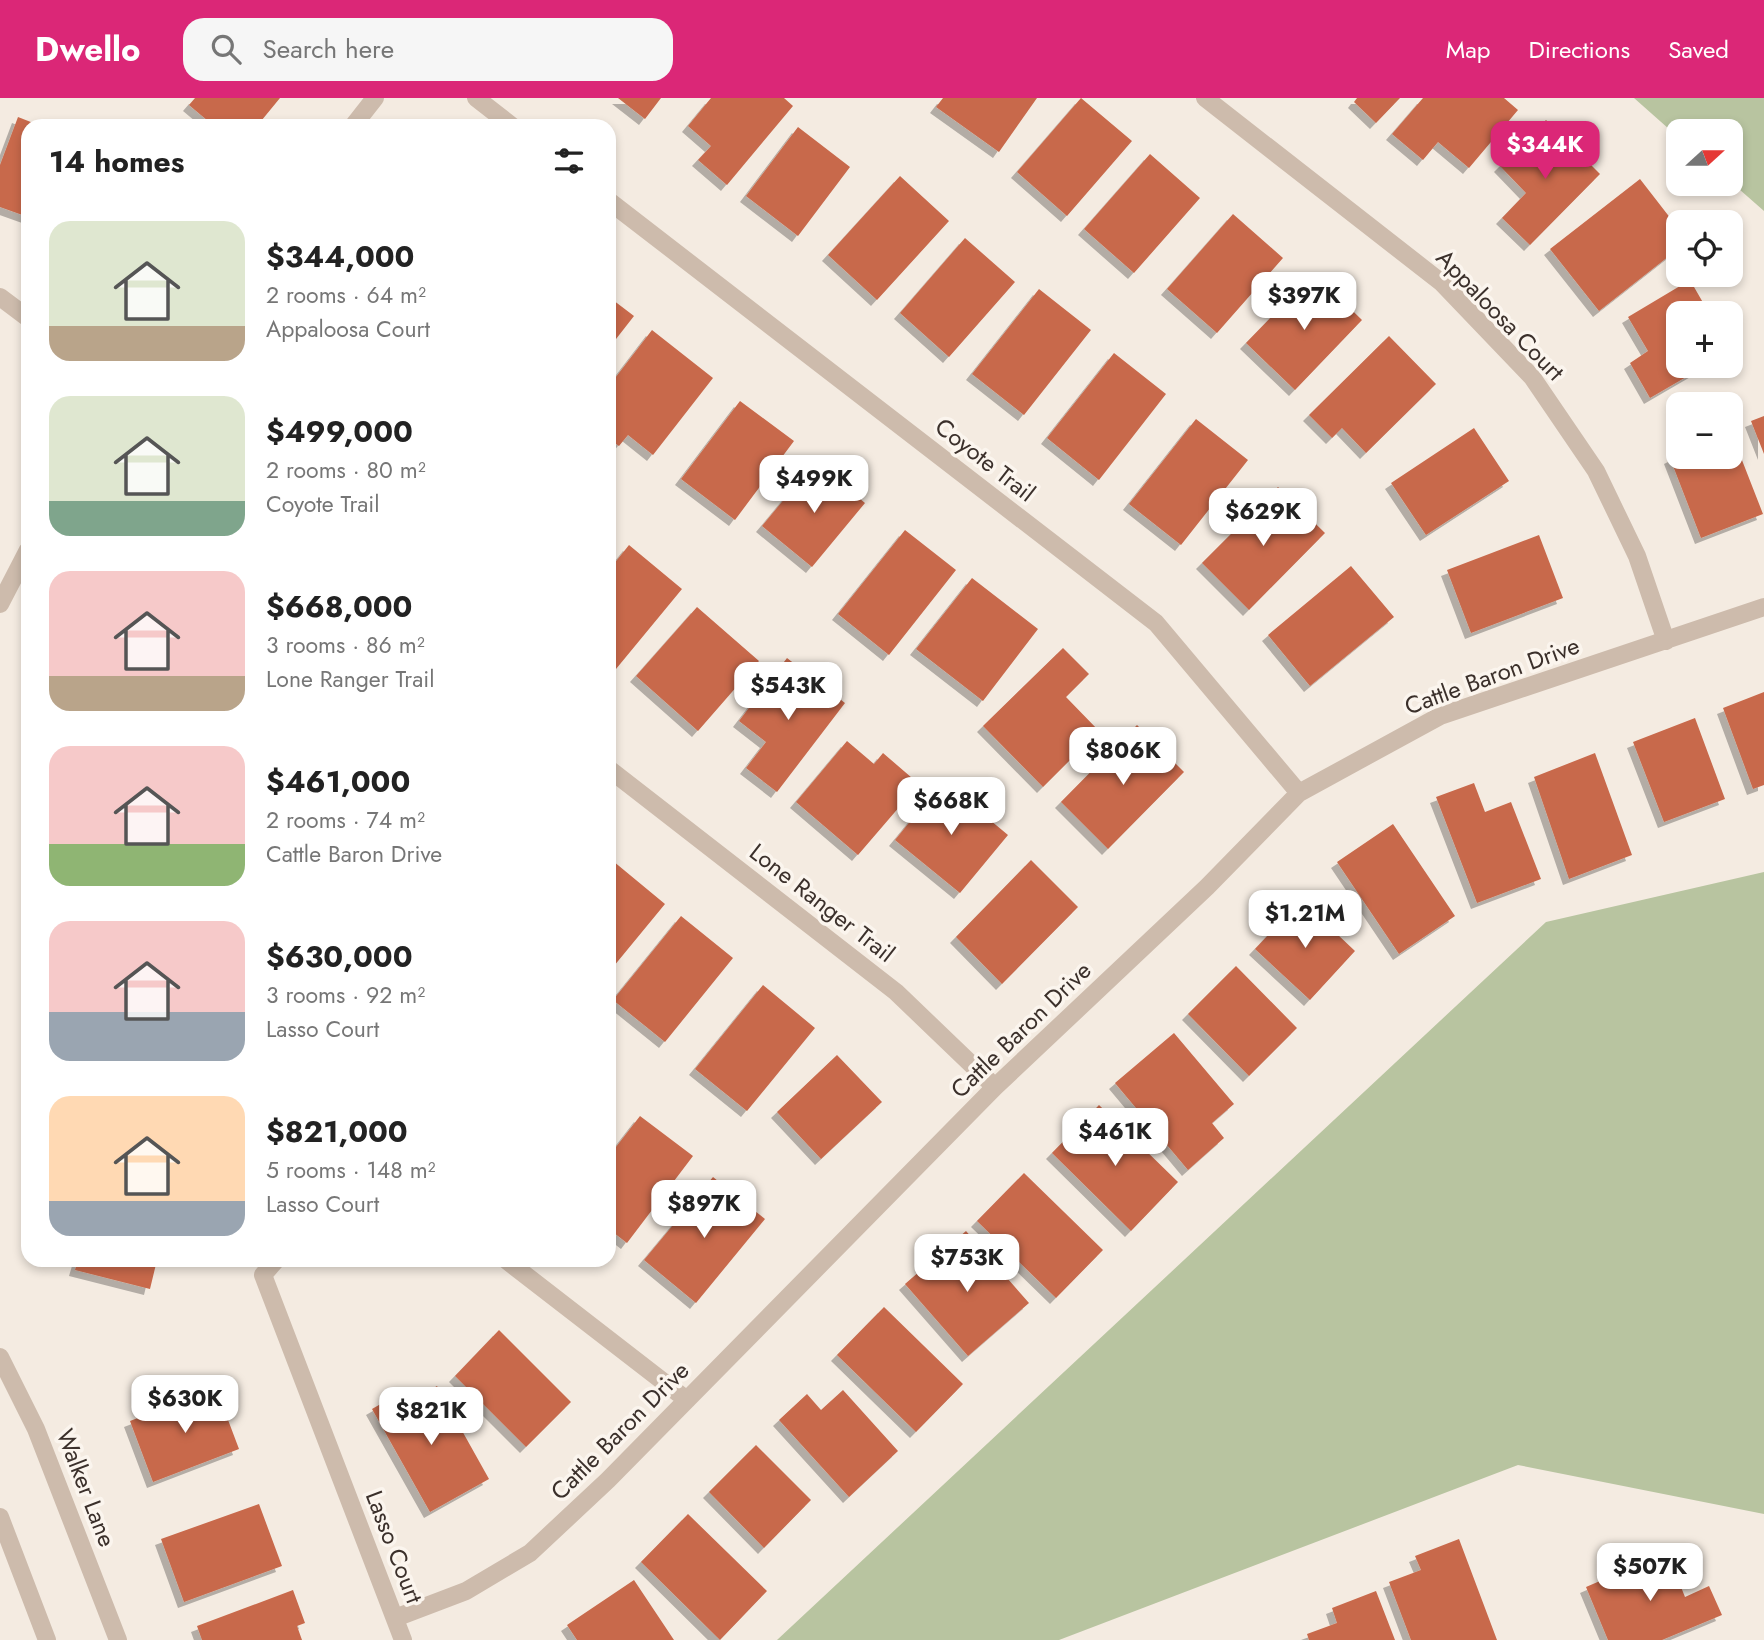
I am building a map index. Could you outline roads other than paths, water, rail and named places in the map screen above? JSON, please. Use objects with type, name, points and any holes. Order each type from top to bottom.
[{"type":"street","points":[[358,119],[375,98]]},
{"type":"street","points":[[476,98],[503,119]]},
{"type":"street","name":"Appaloosa Court","points":[[1205,98],[1442,283],[1532,377],[1596,471],[1637,556],[1666,640]]},
{"type":"street","name":"Coyote Trail","points":[[616,206],[1156,623],[1299,793]]},
{"type":"street","points":[[0,297],[21,313]]},
{"type":"street","points":[[0,604],[21,564]]},
{"type":"street","name":"Cattle Baron Drive","points":[[395,1618],[466,1591],[530,1553],[608,1480],[995,1087],[1207,887],[1299,793],[1440,716],[1764,607]]},
{"type":"street","name":"Lone Ranger Trail","points":[[616,774],[896,992],[995,1087]]},
{"type":"street","name":"Lasso Court","points":[[270,1267],[263,1275],[403,1640]]},
{"type":"street","points":[[515,1267],[687,1400]]},
{"type":"street","name":"Walker Lane","points":[[0,1358],[36,1429],[118,1640]]},
{"type":"street","points":[[1,1522],[47,1640]]}]
